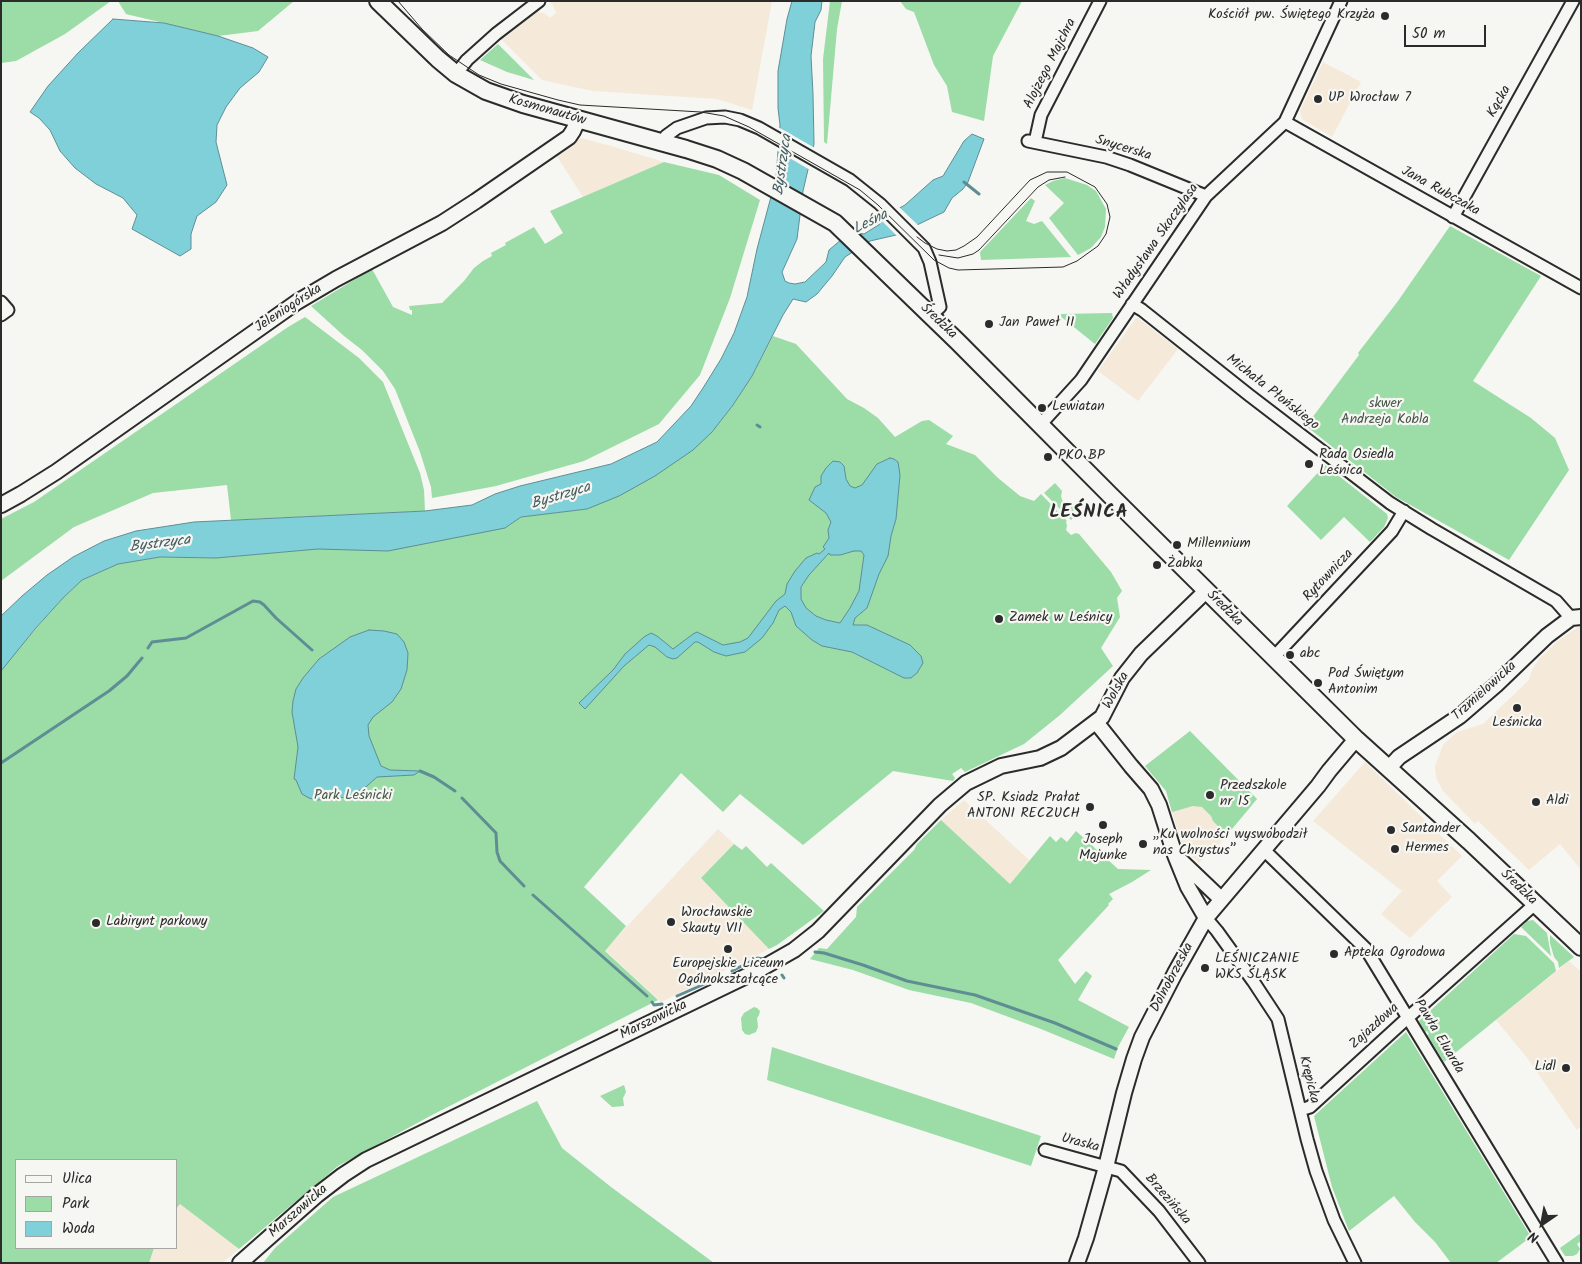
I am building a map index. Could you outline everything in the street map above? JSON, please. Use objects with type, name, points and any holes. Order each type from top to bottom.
[{"type":"main road","name":"Kosmonautów","points":[[378,1],[438,59],[456,74],[486,91],[505,99],[705,155],[743,171],[826,217]]},
{"type":"main road","name":"Średzka","points":[[826,217],[935,311],[1040,425],[1273,658],[1356,739],[1469,840],[1581,947]]},
{"type":"street","points":[[456,74],[467,60],[496,34],[539,1]]},
{"type":"street","name":"Alojzego Majchra","points":[[1031,142],[1041,116],[1100,1]]},
{"type":"street","name":"Władysława Skoczylasa","points":[[1040,425],[1081,380],[1206,196],[1285,122],[1341,1]]},
{"type":"street","name":"Kącka","points":[[1453,217],[1573,1]]},
{"type":"street","points":[[663,143],[666,136],[677,128],[706,118],[724,117],[749,124],[836,172],[862,189],[880,204],[924,248],[930,262],[935,311]]},
{"type":"street","name":"Jeleniogórska","points":[[1,505],[64,467],[297,302],[336,279],[426,232],[476,201],[569,137],[578,120]]},
{"type":"street","name":"Jana Rubczaka","points":[[1285,122],[1581,288]]},
{"type":"street","name":"Snycerska","points":[[1031,142],[1106,157],[1206,196]]},
{"type":"street","points":[[1,302],[8,310],[1,315]]},
{"type":"street","name":"Michała Płońskiego","points":[[1132,304],[1354,477],[1432,529],[1556,601],[1576,618]]},
{"type":"street","name":"Rytownicza","points":[[1273,658],[1392,530],[1404,511]]},
{"type":"street","name":"Wolska","points":[[1206,590],[1141,654],[1122,678],[1102,717],[1096,722],[1151,789],[1159,805],[1175,855],[1191,894],[1206,918]]},
{"type":"street","name":"Trzmielowicka","points":[[1389,768],[1404,754],[1460,716],[1496,685],[1547,636],[1576,618]]},
{"type":"street","name":"Marszowicka","points":[[240,1263],[317,1195],[366,1160],[757,971],[794,950],[818,931],[940,805],[966,783],[1001,766],[1040,758],[1061,748],[1096,722]]},
{"type":"street","name":"Dolnobrzeska","points":[[1077,1263],[1106,1167],[1124,1093],[1142,1037],[1206,918],[1356,739]]},
{"type":"street","name":"Pawła Eluarda","points":[[1264,850],[1366,949],[1558,1263]]},
{"type":"street","name":"Wolska","points":[[1175,855],[1221,899]]},
{"type":"street","name":"Zajazdowa","points":[[1300,1110],[1310,1106],[1536,904]]},
{"type":"street","name":"Krępicka","points":[[1206,918],[1253,981],[1278,1019],[1307,1140],[1326,1200],[1342,1239],[1355,1263]]},
{"type":"street","name":"Uraska","points":[[1045,1150],[1106,1167]]},
{"type":"street","name":"Brzezińska","points":[[1106,1167],[1121,1171],[1142,1192],[1175,1230],[1198,1263]]},
{"type":"shaded area","points":[[551,1],[772,1],[752,110],[717,99],[593,91],[542,80],[502,40],[537,12],[544,13],[550,18],[556,13]]},
{"type":"shaded area","points":[[1323,62],[1361,82],[1332,137],[1302,119],[1300,111]]},
{"type":"shaded area","points":[[581,138],[664,162],[583,197],[556,155]]},
{"type":"shaded area","points":[[1136,318],[1178,349],[1138,401],[1098,371]]},
{"type":"shaded area","points":[[1578,627],[1581,627],[1581,870],[1560,844],[1529,870],[1478,821],[1475,824],[1443,791],[1436,778],[1435,766],[1443,745],[1457,732],[1483,724],[1529,680],[1531,672],[1539,659],[1559,640]]},
{"type":"shaded area","name":"Przedszkole nr 15","points":[[1190,731],[1257,799],[1222,840],[1216,856],[1210,851],[1199,863],[1183,848],[1166,791],[1145,766]]},
{"type":"shaded area","points":[[1365,762],[1462,856],[1437,881],[1452,897],[1410,938],[1381,914],[1402,891],[1313,821]]},
{"type":"shaded area","points":[[964,800],[1029,860],[1010,884],[941,820]]},
{"type":"shaded area","points":[[718,829],[734,844],[701,878],[769,949],[661,1002],[605,950]]},
{"type":"shaded area","points":[[1569,961],[1581,972],[1581,1126],[1577,1130],[1528,1059],[1496,1020]]},
{"type":"shaded area","points":[[180,1204],[239,1249],[222,1263],[149,1263],[154,1249],[178,1249],[178,1206]]},
{"type":"green space","points":[[1,1],[111,1],[65,34],[16,61],[1,63]]},
{"type":"green space","points":[[118,1],[294,1],[258,31],[218,36],[126,14]]},
{"type":"green space","points":[[830,1],[842,1],[837,29],[827,144],[824,142],[823,59]]},
{"type":"green space","points":[[900,1],[1022,1],[993,56],[984,121],[952,112],[947,86],[934,65],[914,12],[906,9]]},
{"type":"green space","points":[[498,44],[534,80],[507,72],[480,60]]},
{"type":"green space","points":[[664,162],[719,175],[760,200],[730,298],[700,375],[659,424],[584,461],[496,486],[432,498],[431,487],[420,452],[395,389],[383,371],[362,350],[311,306],[372,269],[393,307],[412,315],[412,310],[410,310],[409,306],[442,303],[474,268],[492,256],[491,253],[506,245],[505,243],[534,227],[545,244],[563,233],[550,211]]},
{"type":"green space","points":[[1065,178],[1087,185],[1096,191],[1106,209],[1105,227],[1101,237],[1091,248],[1078,255],[1049,218],[1064,203],[1045,185]]},
{"type":"green space","points":[[1031,198],[1035,201],[1026,221],[1034,224],[1042,221],[1071,257],[981,260],[980,252]]},
{"type":"green space","name":"skwer Andrzeja Kobla","points":[[1450,226],[1541,276],[1473,381],[1531,418],[1555,438],[1569,470],[1509,560],[1396,497],[1306,426],[1398,301]]},
{"type":"green space","points":[[1112,313],[1113,318],[1095,344],[1060,316],[1061,314]]},
{"type":"green space","points":[[305,317],[359,358],[383,382],[420,473],[424,490],[425,511],[231,520],[227,485],[153,493],[74,527],[1,581],[1,519],[34,502]]},
{"type":"green space","name":"Park Leśnicki","points":[[773,336],[796,344],[847,399],[878,418],[895,437],[922,421],[929,420],[953,436],[946,444],[975,455],[998,478],[1020,496],[1034,501],[1041,494],[1067,521],[1066,530],[1071,535],[1079,534],[1111,572],[1122,591],[1117,598],[1120,617],[1101,648],[1113,666],[1060,715],[1024,744],[965,772],[961,768],[952,774],[955,778],[953,781],[893,771],[803,845],[740,794],[723,812],[681,773],[584,887],[626,926],[605,951],[658,1000],[432,1115],[338,1166],[239,1249],[180,1204],[178,1206],[178,1159],[15,1159],[15,1249],[154,1249],[149,1263],[1,1263],[1,671],[3,666],[63,598],[82,580],[118,564],[160,557],[216,558],[318,549],[505,528],[521,517],[587,509],[712,432],[752,376]]},
{"type":"green space","points":[[1325,465],[1387,514],[1388,518],[1384,527],[1370,542],[1344,517],[1321,540],[1287,506]]},
{"type":"green space","points":[[1055,483],[1062,491],[1063,503],[1068,507],[1076,506],[1080,511],[1071,520],[1044,493]]},
{"type":"green space","name":"Przedszkole nr 15","points":[[1190,731],[1257,799],[1227,835],[1202,807],[1193,806],[1172,812],[1166,791],[1145,766]]},
{"type":"green space","points":[[941,820],[1010,884],[1050,836],[1056,842],[1061,837],[1067,842],[1076,831],[1118,869],[1151,870],[1109,894],[1113,899],[1109,905],[1058,960],[1075,984],[1086,971],[1092,976],[1078,1000],[1129,1027],[1114,1059],[971,1003],[909,990],[853,970],[810,959],[819,948],[827,949],[856,917],[857,907]]},
{"type":"green space","points":[[734,844],[742,850],[746,846],[767,867],[771,863],[824,911],[769,949],[701,878]]},
{"type":"green space","points":[[1533,920],[1547,933],[1551,956],[1521,927],[1527,921]]},
{"type":"green space","points":[[1514,934],[1526,936],[1554,963],[1556,971],[1444,1062],[1427,1035],[1429,1034],[1427,1031],[1425,1032],[1419,1021]]},
{"type":"green space","points":[[1550,935],[1574,957],[1559,968],[1550,943]]},
{"type":"green space","points":[[754,1007],[760,1011],[757,1018],[758,1027],[756,1032],[749,1035],[745,1034],[742,1030],[741,1018],[744,1013]]},
{"type":"green space","points":[[1406,1032],[1531,1237],[1496,1263],[1451,1263],[1394,1196],[1349,1231],[1332,1187],[1314,1116]]},
{"type":"green space","points":[[772,1047],[1041,1136],[1031,1166],[767,1080]]},
{"type":"green space","points":[[624,1085],[626,1092],[623,1098],[624,1106],[612,1107],[600,1096]]},
{"type":"green space","points":[[537,1101],[562,1148],[611,1187],[714,1263],[263,1263],[275,1248],[333,1197]]},
{"type":"green space","points":[[1581,1233],[1581,1241],[1577,1244],[1580,1249],[1577,1254],[1565,1256],[1560,1248]]},
{"type":"water","name":"Bystrzyca","points":[[792,1],[822,1],[821,10],[815,22],[811,56],[814,144],[803,191],[797,239],[782,272],[785,281],[795,284],[805,282],[826,262],[829,250],[855,228],[859,233],[864,234],[880,224],[880,219],[905,205],[933,180],[943,176],[964,141],[972,134],[984,139],[968,182],[952,198],[944,212],[896,235],[870,241],[845,257],[817,294],[806,302],[793,299],[752,376],[733,405],[712,432],[693,450],[655,476],[619,496],[587,509],[521,517],[505,528],[388,551],[318,549],[216,558],[160,557],[118,564],[82,580],[35,629],[1,671],[1,616],[47,575],[73,557],[104,541],[136,531],[194,522],[425,511],[472,505],[495,494],[520,486],[611,464],[657,442],[691,406],[721,359],[734,333],[747,297],[757,249],[776,178],[780,125],[778,71]]},
{"type":"water","points":[[113,19],[164,23],[218,36],[253,48],[268,57],[259,72],[240,88],[226,107],[217,125],[216,142],[227,185],[216,202],[197,216],[191,234],[191,249],[180,256],[132,229],[137,215],[123,198],[96,184],[75,168],[60,151],[50,130],[39,118],[30,112],[48,86]]},
{"type":"water","points":[[890,458],[898,462],[900,475],[896,519],[888,556],[879,574],[867,608],[855,618],[853,625],[867,625],[910,645],[921,656],[923,663],[917,673],[911,678],[904,678],[852,652],[822,646],[796,626],[791,612],[785,606],[779,610],[773,623],[762,638],[745,652],[726,656],[695,642],[677,658],[673,659],[649,645],[624,666],[585,709],[579,703],[613,670],[625,654],[651,633],[673,649],[697,632],[723,645],[740,642],[748,638],[776,601],[785,594],[787,584],[806,558],[817,553],[819,554],[825,549],[823,547],[829,538],[828,530],[831,522],[826,513],[809,500],[815,487],[821,484],[821,476],[826,468],[833,461],[840,462],[844,466],[846,479],[850,486],[855,488],[862,485],[877,464]],"holes":[[[861,551],[864,555],[859,591],[840,623],[816,616],[806,608],[801,599],[801,587],[829,553],[830,555],[840,555]]]},
{"type":"water","points":[[369,630],[397,634],[404,642],[408,653],[407,670],[401,689],[392,702],[373,717],[368,725],[369,736],[381,766],[390,770],[420,771],[414,775],[377,777],[367,786],[348,797],[317,800],[309,798],[302,794],[294,779],[298,747],[292,712],[296,689],[319,659],[350,637]]},
{"type":"pier","points":[[778,127],[815,148],[810,170],[776,150]]},
{"type":"pier","points":[[898,206],[919,226],[898,237],[878,217]]},
{"type":"waterway","points":[[964,182],[979,194]]},
{"type":"waterway","points":[[148,648],[152,642],[186,638],[253,601],[264,605],[312,650]]},
{"type":"waterway","points":[[1,763],[109,691],[127,676],[142,658]]},
{"type":"waterway","points":[[420,771],[434,777],[455,791]]},
{"type":"waterway","points":[[462,798],[496,833],[497,852],[500,861],[524,886]]},
{"type":"waterway","points":[[533,895],[647,996]]},
{"type":"waterway","points":[[815,952],[863,965],[907,981],[975,995],[1055,1023],[1116,1049]]},
{"type":"waterway","points":[[732,971],[757,958],[764,959]]},
{"type":"waterway","points":[[677,996],[718,978]]},
{"type":"waterway","points":[[652,1002],[654,1005],[662,1004]]},
{"type":"tram line","points":[[398,1],[422,29],[449,55],[479,75],[501,84],[580,105],[701,112],[724,116],[749,127],[860,190],[934,260],[949,268],[958,270],[1063,267],[1077,261],[1098,246],[1106,234],[1110,217],[1107,204],[1095,187],[1067,172],[1047,172],[1030,180],[977,237],[964,246],[956,250],[947,251],[937,249],[917,237]]},
{"type":"tram line","points":[[939,255],[958,258],[973,254],[979,250],[1038,187],[1049,180],[1065,177]]},
{"type":"place","name":"Kościół pw. Świętego Krzyża","points":[[1385,16]]},
{"type":"place","name":"UP Wrocław 7","points":[[1318,99]]},
{"type":"place","name":"Jan Paweł II","points":[[989,324]]},
{"type":"place","name":"Lewiatan","points":[[1042,408]]},
{"type":"place","name":"PKO BP","points":[[1048,457]]},
{"type":"place","name":"Rada Osiedla Leśnica","points":[[1309,464]]},
{"type":"place","name":"Millennium","points":[[1177,545]]},
{"type":"place","name":"Żabka","points":[[1157,565]]},
{"type":"place","name":"Zamek w Leśnicy","points":[[999,619]]},
{"type":"place","name":"abc","points":[[1290,655]]},
{"type":"place","name":"Pod Świętym Antonim","points":[[1318,683]]},
{"type":"place","name":"Leśnicka","points":[[1517,708]]},
{"type":"place","name":"Przedszkole nr 15","points":[[1210,795]]},
{"type":"place","name":"Aldi","points":[[1536,802]]},
{"type":"place","name":"SP. Ksiadz Prałat ANTONI RECZUCH","points":[[1090,807]]},
{"type":"place","name":"Joseph Majunke","points":[[1103,825]]},
{"type":"place","name":"Santander","points":[[1391,830]]},
{"type":"place","name":"„Ku wolności wyswobodził nas Chrystus”","points":[[1143,844]]},
{"type":"place","name":"Hermes","points":[[1395,849]]},
{"type":"place","name":"Wrocławskie Skauty VII","points":[[671,922]]},
{"type":"place","name":"Labirynt parkowy","points":[[96,923]]},
{"type":"place","name":"Europejskie Liceum Ogólnokształcące","points":[[728,949]]},
{"type":"place","name":"Apteka Ogrodowa","points":[[1334,954]]},
{"type":"place","name":"LEŚNICZANIE WKS ŚLĄSK","points":[[1205,968]]},
{"type":"place","name":"Lidl","points":[[1566,1068]]},
{"type":"district","name":"LEŚNICA","points":[[1089,514]]},
{"type":"water label","name":"Leśna","points":[[871,223]]}]
